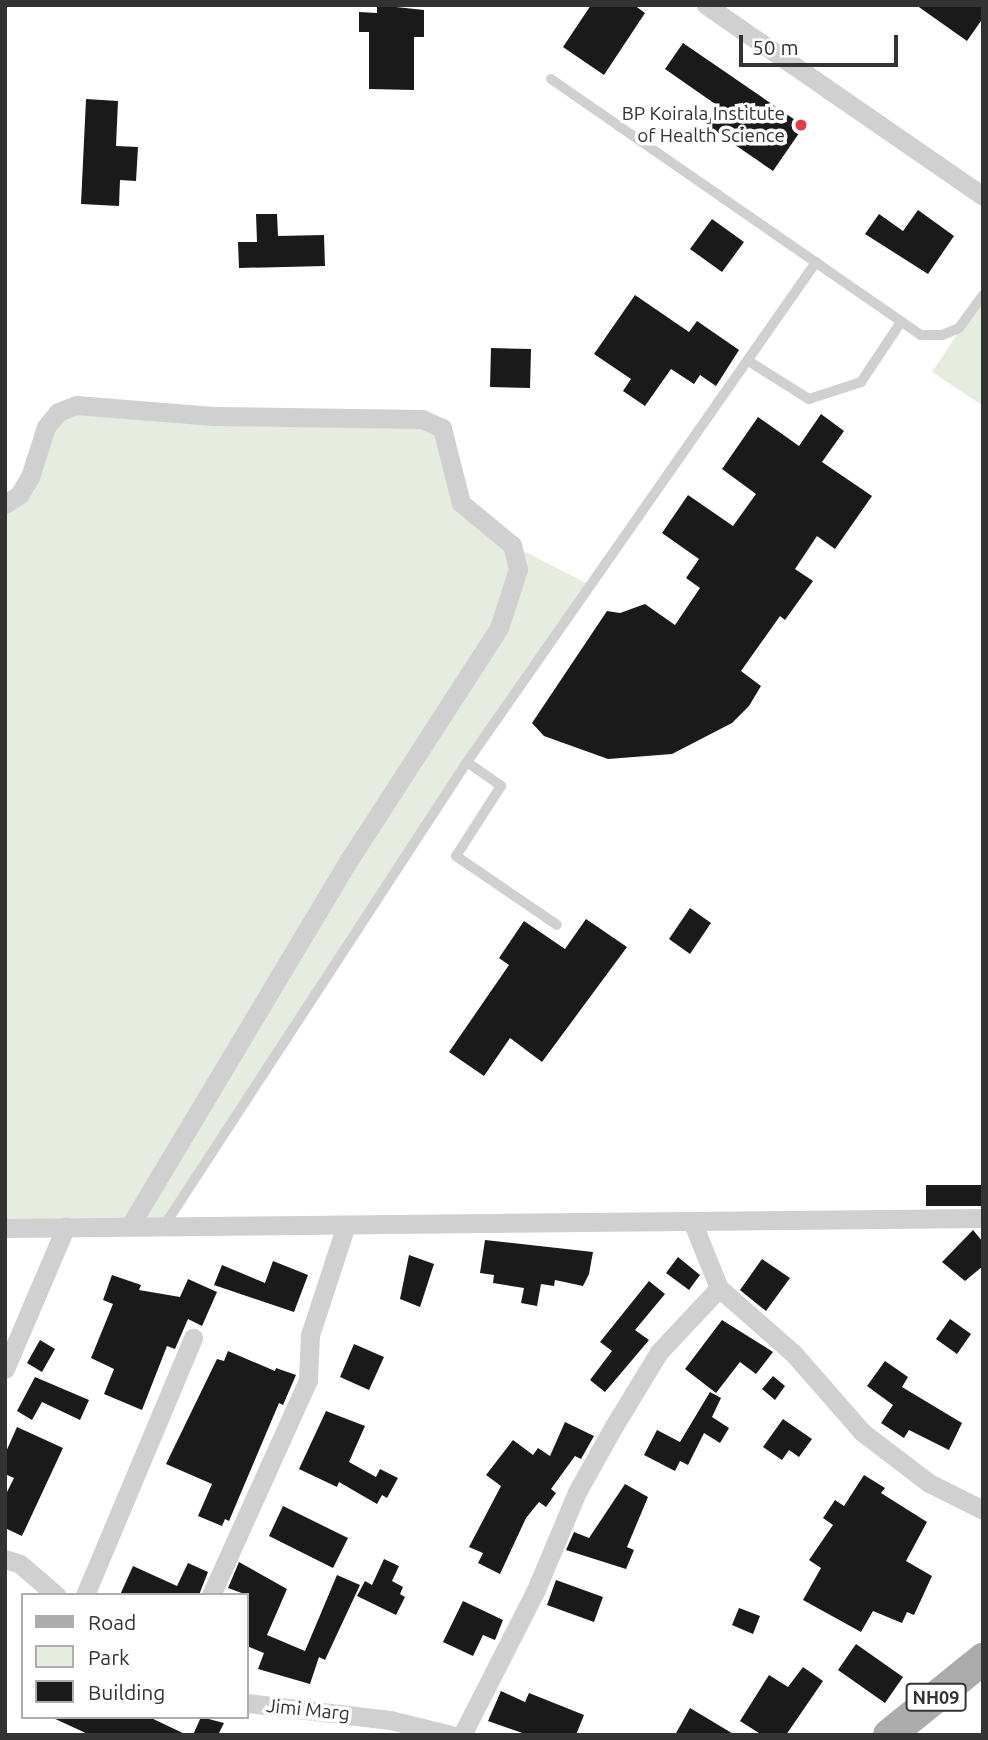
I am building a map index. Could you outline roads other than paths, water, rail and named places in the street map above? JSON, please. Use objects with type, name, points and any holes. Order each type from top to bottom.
[{"type":"main road","name":"NH09","points":[[889,1735],[983,1659]]},
{"type":"street","points":[[706,5],[983,196]]},
{"type":"street","points":[[5,504],[19,495],[30,477],[46,427],[58,412],[76,405],[214,416],[422,419],[442,428],[461,503],[512,545],[518,569],[499,628],[350,858],[130,1225]]},
{"type":"street","points":[[5,1228],[166,1223],[346,1225],[982,1219]]},
{"type":"street","points":[[692,1221],[719,1288],[794,1354],[862,1432],[893,1459],[983,1510]]},
{"type":"street","points":[[212,1593],[308,1380],[310,1335],[346,1225]]},
{"type":"street","points":[[5,1369],[66,1226]]},
{"type":"street","points":[[462,1735],[535,1592],[578,1492],[614,1426],[659,1352],[719,1288]]},
{"type":"street","points":[[86,1593],[193,1338]]},
{"type":"street","points":[[5,1559],[20,1564],[55,1593]]},
{"type":"street","name":"Jimi Marg","points":[[248,1703],[390,1720],[451,1735]]},
{"type":"lane","points":[[551,79],[921,335],[942,335],[959,328],[983,295]]},
{"type":"lane","points":[[166,1223],[467,762],[750,362],[816,262]]},
{"type":"lane","points":[[750,362],[809,398],[861,382],[901,322]]},
{"type":"lane","points":[[467,762],[501,786],[456,856],[556,925]]},
{"type":"place","name":"BP Koirala Institute of Health Science","points":[[801,125]]}]
